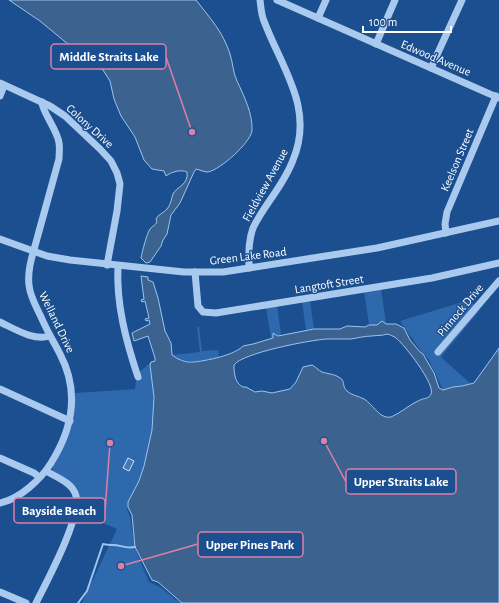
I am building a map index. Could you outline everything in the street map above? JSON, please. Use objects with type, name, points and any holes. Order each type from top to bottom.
[{"type":"street","name":"Fieldview Avenue","points":[[249,268],[250,238],[253,228],[293,162],[300,131],[299,107],[290,79],[263,20],[260,0]]},
{"type":"street","name":"Edwood Avenue","points":[[277,0],[498,97]]},
{"type":"street","points":[[318,18],[326,0]]},
{"type":"street","points":[[376,44],[395,0]]},
{"type":"street","points":[[431,68],[462,0]]},
{"type":"street","points":[[0,96],[2,85]]},
{"type":"street","name":"Colony Drive","points":[[2,85],[42,102],[65,116],[111,161],[117,173],[120,184],[117,211],[107,265]]},
{"type":"street","name":"Keelson Street","points":[[446,233],[445,224],[447,212],[498,97]]},
{"type":"street","name":"Welland Drive","points":[[0,503],[17,496],[46,471],[58,452],[66,435],[72,407],[72,390],[68,373],[30,291],[30,264],[59,159],[59,142],[52,123],[42,106],[42,102]]},
{"type":"street","name":"Green Lake Road","points":[[0,239],[34,252],[70,260],[118,266],[195,272],[223,272],[377,248],[499,221]]},
{"type":"street","name":"Langtoft Street","points":[[195,272],[198,306],[203,312],[216,313],[432,278],[499,262]]},
{"type":"street","points":[[118,266],[117,289],[119,304],[126,340],[138,378]]},
{"type":"street","name":"Pinnock Drive","points":[[438,352],[499,281]]},
{"type":"street","points":[[0,322],[34,337],[43,338],[50,336]]},
{"type":"street","points":[[0,389],[70,421]]},
{"type":"street","points":[[0,458],[34,473],[39,477]]},
{"type":"street","points":[[36,603],[71,528],[76,508],[76,496],[72,489],[67,483],[46,471]]},
{"type":"street","points":[[0,592],[26,603]]},
{"type":"shaded area","points":[[9,0],[196,0],[224,39],[230,54],[236,78],[250,112],[252,131],[240,149],[220,166],[208,172],[196,169],[180,203],[171,215],[167,234],[150,262],[146,263],[141,258],[149,231],[157,222],[157,217],[166,210],[170,204],[173,194],[186,180],[187,172],[176,171],[166,176],[164,171],[152,169],[144,160],[135,137],[121,116],[114,99],[110,81],[103,70],[92,63],[82,52],[69,45],[40,21]]},
{"type":"shaded area","points":[[141,276],[148,277],[148,280],[153,282],[165,331],[171,343],[172,355],[187,362],[227,355],[243,346],[273,338],[273,333],[278,336],[314,329],[340,329],[347,326],[365,327],[369,325],[377,325],[382,321],[386,324],[396,324],[404,328],[410,340],[423,354],[434,373],[439,388],[443,390],[474,383],[499,348],[499,603],[182,603],[158,582],[152,580],[135,547],[132,515],[128,507],[128,502],[139,481],[144,466],[152,430],[154,397],[150,365],[151,362],[155,361],[155,358],[148,336],[134,341],[132,333],[150,324],[149,320],[146,321],[145,319],[149,318],[145,301],[142,302],[141,300],[144,299]],"holes":[[[387,334],[396,338],[406,348],[429,382],[431,389],[431,394],[429,397],[416,402],[391,417],[383,416],[364,399],[345,389],[342,379],[322,372],[312,365],[303,367],[296,382],[290,389],[272,393],[262,391],[255,392],[243,387],[238,383],[234,372],[234,365],[240,360],[277,348],[318,340],[351,339]]]},
{"type":"shaded area","points":[[381,288],[386,324],[383,322],[377,325],[369,325],[364,291]]},
{"type":"shaded area","points":[[469,300],[480,310],[441,357],[471,384],[443,390],[429,360],[420,350],[400,321]]},
{"type":"shaded area","points":[[310,301],[314,329],[306,330],[302,302]]},
{"type":"shaded area","points":[[277,306],[281,335],[276,335],[271,338],[266,308]]},
{"type":"shaded area","points":[[197,327],[199,327],[202,351],[218,350],[219,357],[201,361],[184,361],[173,356],[172,355],[200,352]]},
{"type":"shaded area","points":[[151,362],[155,404],[155,449],[127,509],[130,517],[135,549],[149,582],[160,587],[182,603],[82,603],[117,529],[79,513],[79,500],[54,473],[52,467],[72,424],[75,406],[75,393],[135,389],[137,374]]},
{"type":"building","points":[[128,458],[134,461],[129,471],[123,468]]},
{"type":"waterway","points":[[78,603],[87,591],[103,544],[129,548],[135,547]]},
{"type":"place","name":"Middle Straits Lake","points":[[192,132]]},
{"type":"place","name":"Upper Straits Lake","points":[[324,441]]},
{"type":"place","name":"Bayside Beach","points":[[110,443]]},
{"type":"place","name":"Upper Pines Park","points":[[121,566]]}]
